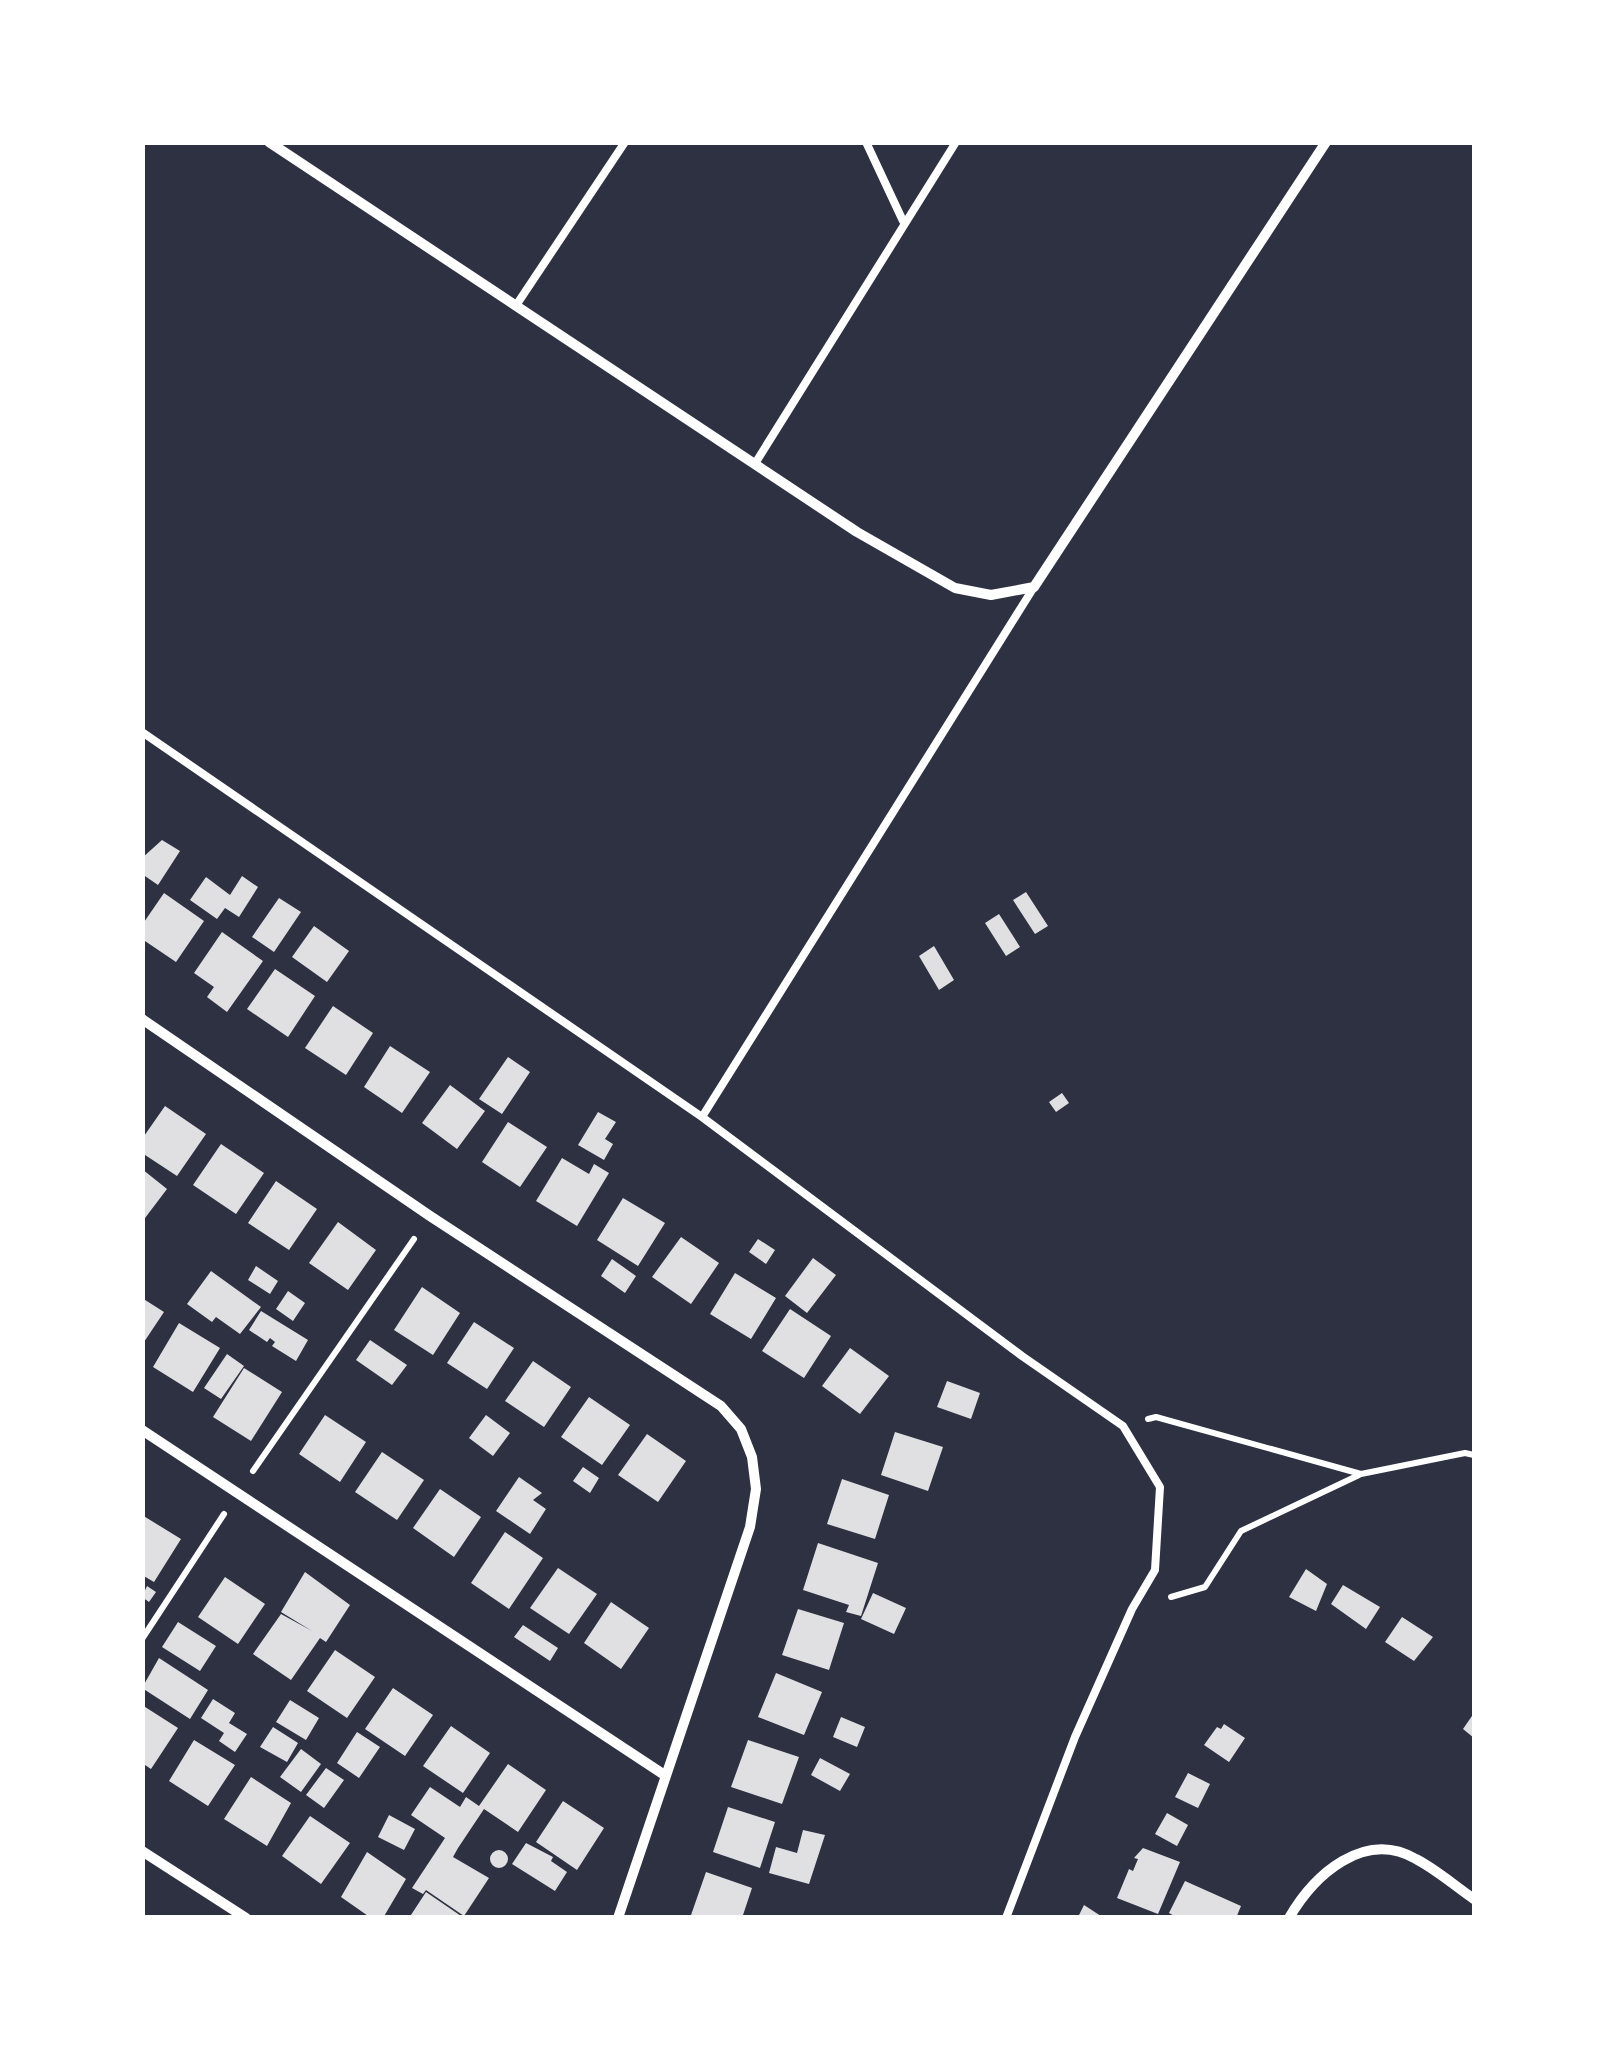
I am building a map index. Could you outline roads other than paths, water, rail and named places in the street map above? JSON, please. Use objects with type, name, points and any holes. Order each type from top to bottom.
[{"type":"street","points":[[270,142],[857,532],[955,588],[991,596],[1034,587],[1326,142]]},
{"type":"street","points":[[142,1019],[430,1216],[692,1384],[741,1429],[756,1489],[750,1526],[618,1918]]},
{"type":"street","points":[[142,1430],[664,1774]]},
{"type":"street","points":[[1289,1918],[1326,1868],[1386,1848],[1414,1857],[1474,1899]]},
{"type":"street","points":[[142,1852],[246,1918]]},
{"type":"lane","points":[[518,304],[625,142]]},
{"type":"lane","points":[[866,142],[903,221]]},
{"type":"lane","points":[[756,462],[903,221],[956,142]]},
{"type":"lane","points":[[702,1117],[1034,587]]},
{"type":"lane","points":[[142,732],[237,793],[702,1117],[1022,1356],[1123,1426],[1160,1487],[1154,1570],[1132,1609],[1036,1830],[1006,1918]]}]
